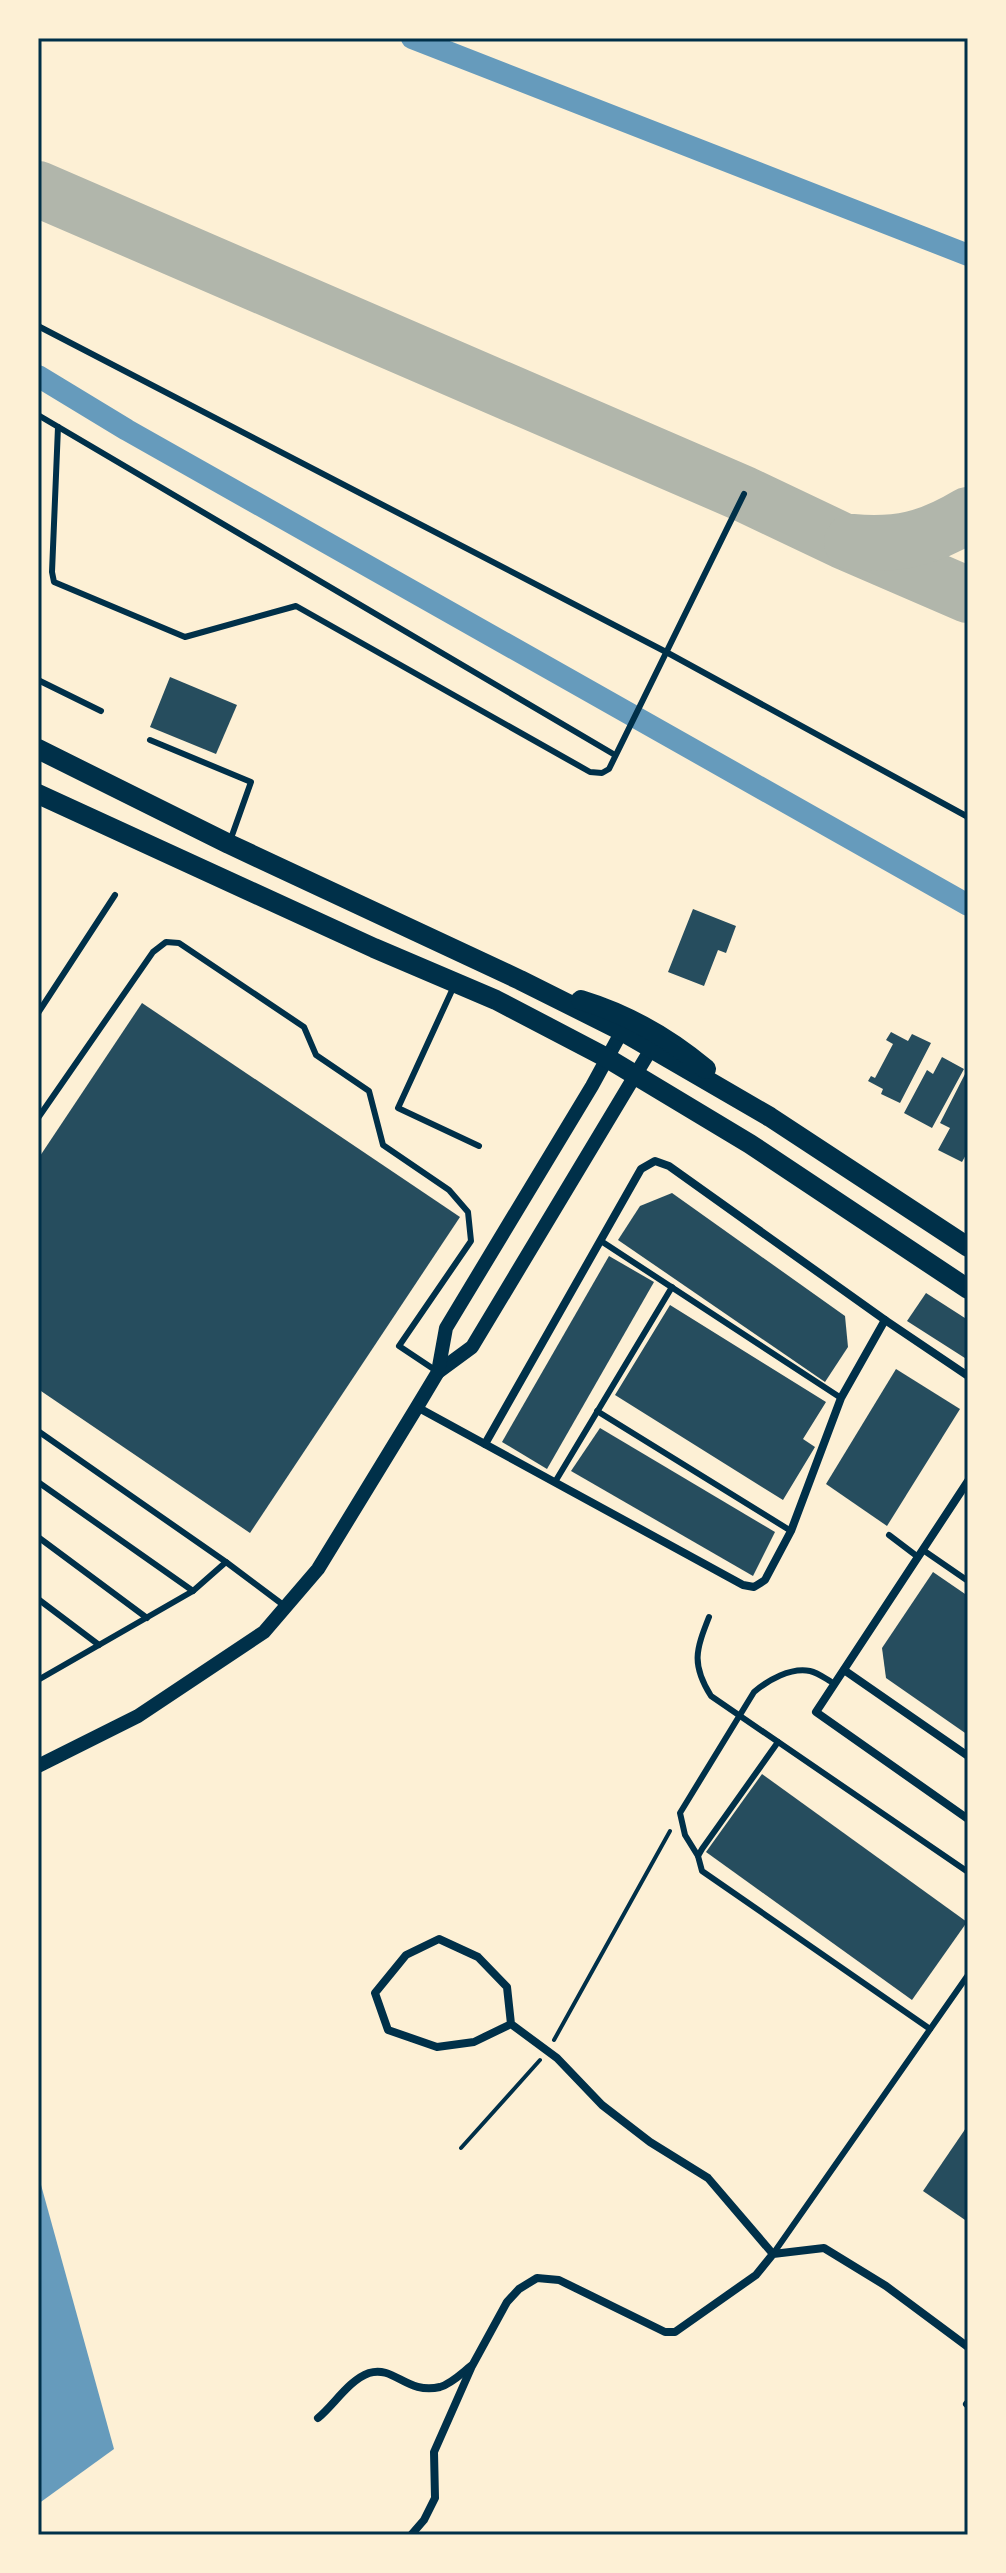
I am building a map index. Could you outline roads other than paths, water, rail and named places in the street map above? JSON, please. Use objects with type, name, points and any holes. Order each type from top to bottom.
[{"type":"highway","points":[[38,749],[229,844],[622,1031],[743,1100],[968,1247]]},
{"type":"highway","points":[[38,794],[496,1000],[607,1058],[750,1144],[968,1289]]},
{"type":"highway","points":[[520,980],[614,1010],[681,1048],[743,1100]]},
{"type":"street","points":[[38,1766],[138,1716],[264,1632],[318,1569],[438,1372],[446,1328],[622,1031]]},
{"type":"street","points":[[438,1372],[472,1347],[651,1049]]},
{"type":"street","points":[[485,1444],[641,1169],[655,1161],[669,1166],[968,1376]]},
{"type":"street","points":[[417,1407],[743,1585],[754,1587],[765,1580],[791,1531],[841,1398],[885,1320]]},
{"type":"street","points":[[968,1481],[816,1712],[968,1819]]},
{"type":"street","points":[[844,1670],[968,1756]]},
{"type":"street","points":[[511,2024],[474,2042],[437,2047],[388,2030],[375,1993],[406,1955],[439,1939],[478,1957],[507,1987],[511,2024],[548,2051],[602,2105],[650,2142],[708,2178],[773,2254]]},
{"type":"street","points":[[411,2535],[424,2520],[435,2498],[434,2452],[472,2366],[507,2302],[519,2289],[537,2278],[559,2280],[665,2332],[675,2332],[756,2275],[773,2254],[824,2248],[886,2286],[968,2347]]},
{"type":"street","points":[[318,2418],[361,2377],[372,2372],[383,2371],[416,2388],[428,2388],[443,2386],[472,2366]]},
{"type":"lane","points":[[38,326],[668,653],[968,817]]},
{"type":"lane","points":[[38,415],[615,755]]},
{"type":"lane","points":[[58,427],[54,582],[185,637],[296,606],[590,772],[602,773],[609,769],[744,494]]},
{"type":"lane","points":[[38,680],[101,711]]},
{"type":"lane","points":[[150,740],[251,782],[229,844]]},
{"type":"lane","points":[[38,1013],[115,895]]},
{"type":"lane","points":[[38,1118],[153,952],[166,942],[179,943],[304,1027],[316,1055],[369,1091],[383,1145],[449,1190],[468,1212],[471,1241],[399,1346],[438,1372]]},
{"type":"lane","points":[[455,982],[398,1108],[479,1146]]},
{"type":"lane","points":[[601,1241],[841,1398]]},
{"type":"lane","points":[[555,1482],[672,1287]]},
{"type":"lane","points":[[597,1411],[791,1531]]},
{"type":"lane","points":[[38,1431],[286,1607]]},
{"type":"lane","points":[[38,1482],[193,1591]]},
{"type":"lane","points":[[889,1535],[968,1581]]},
{"type":"lane","points":[[38,1537],[147,1618]]},
{"type":"lane","points":[[38,1671],[42,1678],[147,1618],[193,1591],[226,1562]]},
{"type":"lane","points":[[38,1599],[99,1645]]},
{"type":"lane","points":[[709,1617],[696,1656],[711,1696],[968,1871]]},
{"type":"lane","points":[[835,1684],[813,1672],[799,1670],[767,1681],[754,1692],[680,1813],[685,1835],[698,1856],[702,1871],[930,2029]]},
{"type":"lane","points":[[698,1856],[778,1742]]},
{"type":"lane","points":[[773,2254],[968,1975]]},
{"type":"water","points":[[38,2174],[114,2449],[38,2504]]},
{"type":"waterway","points":[[412,38],[968,255]]},
{"type":"waterway","points":[[38,376],[127,430],[968,905]]}]
